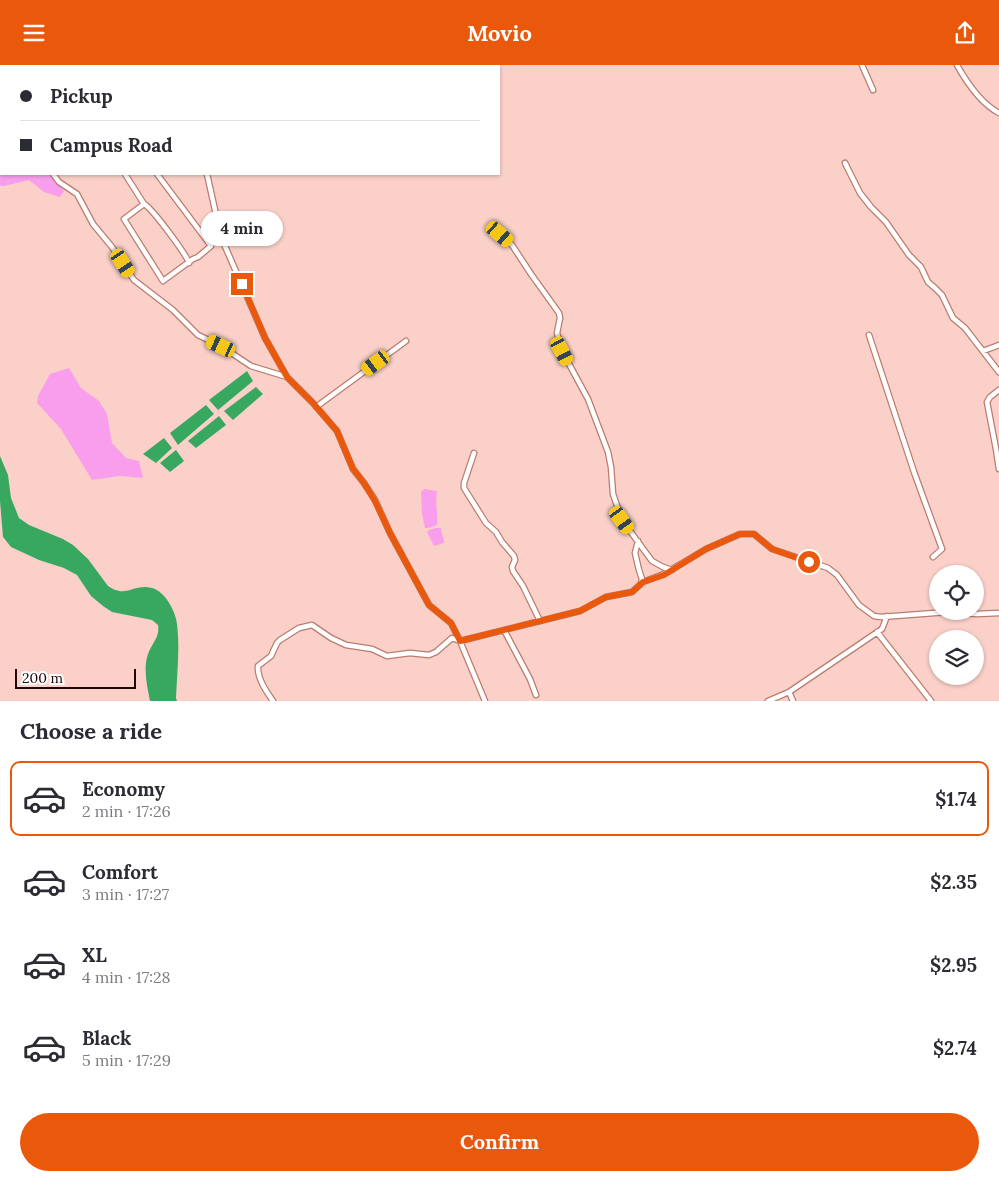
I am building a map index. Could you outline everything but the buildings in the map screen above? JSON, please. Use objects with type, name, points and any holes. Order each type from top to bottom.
[{"type":"street","points":[[862,65],[874,90]]},
{"type":"street","points":[[957,65],[977,95],[992,110],[999,113]]},
{"type":"street","points":[[845,163],[860,193],[886,222],[909,255],[920,267],[928,283],[942,295],[953,317],[965,328],[999,372]]},
{"type":"street","points":[[54,175],[59,182],[76,194],[93,224],[112,247],[134,280],[173,310],[198,335],[221,346],[251,366],[287,377]]},
{"type":"street","points":[[126,175],[144,204],[148,206],[168,231],[189,263]]},
{"type":"street","points":[[144,204],[124,219],[163,281],[210,246],[158,175]]},
{"type":"street","points":[[207,175],[221,237],[265,338],[287,377],[337,431],[353,469],[375,501],[429,605],[451,623],[485,701]]},
{"type":"street","points":[[492,227],[512,245],[559,313],[557,333],[562,351],[588,399],[608,452],[611,467],[612,494],[622,520],[652,561],[672,569]]},
{"type":"street","points":[[868,335],[942,549],[933,557]]},
{"type":"street","points":[[316,407],[406,341]]},
{"type":"street","points":[[983,351],[999,345]]},
{"type":"street","points":[[999,390],[987,402],[999,469]]},
{"type":"street","points":[[474,453],[464,488],[486,523],[496,532],[514,556],[513,571],[540,621]]},
{"type":"street","points":[[273,701],[262,685],[257,669],[258,666],[271,656],[280,640],[300,628],[312,625],[330,638],[346,645],[372,649],[387,656],[410,653],[429,655],[436,652],[452,638],[460,641],[580,611],[606,597],[632,592],[641,584],[664,575],[706,549],[740,534],[754,534],[772,549],[828,568],[837,575],[859,605],[874,616],[999,613]]},
{"type":"street","points":[[638,541],[635,553],[642,579],[641,584]]},
{"type":"street","points":[[768,701],[789,692],[882,629],[887,616]]},
{"type":"street","points":[[504,630],[530,679],[536,695]]},
{"type":"street","points":[[876,633],[931,701]]},
{"type":"street","points":[[789,692],[793,701]]},
{"type":"shaded area","points":[[0,175],[51,175],[64,191],[60,197],[44,192],[29,180],[0,186]]},
{"type":"shaded area","points":[[69,368],[81,388],[99,401],[107,414],[112,443],[126,458],[139,461],[143,478],[120,476],[92,480],[61,429],[37,403],[38,396],[50,374]]},
{"type":"shaded area","points":[[247,371],[253,381],[218,410],[209,400]]},
{"type":"shaded area","points":[[256,387],[263,394],[233,420],[224,411]]},
{"type":"shaded area","points":[[206,405],[214,414],[178,445],[170,433]]},
{"type":"shaded area","points":[[219,416],[226,425],[196,448],[188,441]]},
{"type":"shaded area","points":[[164,438],[172,448],[156,463],[143,454]]},
{"type":"shaded area","points":[[176,450],[184,461],[170,472],[160,463]]},
{"type":"shaded area","points":[[0,456],[8,475],[11,498],[19,518],[29,525],[73,545],[88,559],[108,586],[115,590],[125,591],[140,587],[152,588],[161,593],[165,598],[175,614],[177,624],[177,701],[150,701],[146,665],[148,654],[158,633],[158,625],[152,620],[112,612],[91,596],[77,575],[11,547],[3,537],[0,501]]},
{"type":"shaded area","points":[[424,489],[437,491],[437,525],[429,528],[425,528],[422,514],[421,492]]},
{"type":"shaded area","points":[[441,528],[444,543],[434,546],[427,532]]},
{"type":"route","points":[[242,284],[265,338],[287,377],[337,431],[353,469],[375,501],[429,605],[451,623],[460,641],[580,611],[606,597],[632,592],[643,582],[664,575],[706,549],[740,534],[754,534],[772,549],[809,562]]}]
